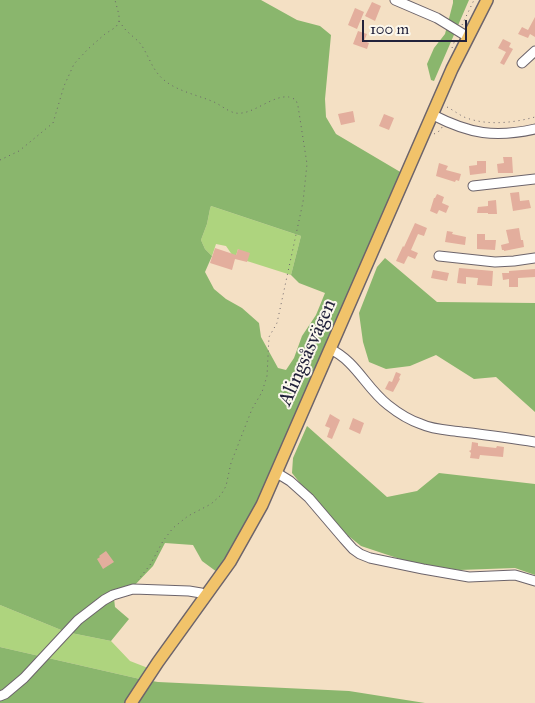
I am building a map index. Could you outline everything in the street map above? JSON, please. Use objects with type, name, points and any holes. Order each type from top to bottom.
[{"type":"main road","name":"Alingsåsvägen","points":[[131,703],[239,548],[262,505],[452,69],[486,0]]},
{"type":"street","points":[[395,0],[436,18],[468,37]]},
{"type":"street","points":[[522,63],[535,51]]},
{"type":"street","points":[[433,115],[464,129],[477,132],[493,134],[517,133],[535,129]]},
{"type":"street","points":[[473,186],[535,178]]},
{"type":"street","points":[[439,256],[495,262],[535,258]]},
{"type":"street","points":[[330,349],[338,352],[349,361],[387,404],[398,413],[422,425],[535,442]]},
{"type":"street","points":[[276,473],[290,481],[309,498],[344,540],[360,554],[370,558],[469,577],[514,575],[535,581]]},
{"type":"street","points":[[2,697],[24,678],[78,620],[112,595],[133,589],[189,591],[201,593],[205,596]]},
{"type":"path","points":[[0,160],[19,151],[53,123],[64,86],[74,64],[104,34],[116,27],[119,21],[114,0]]},
{"type":"path","points":[[119,21],[127,32],[142,46],[155,71],[161,78],[188,94],[216,103],[228,111],[237,113],[249,112],[281,98],[289,97],[296,100],[307,164],[303,202],[287,279],[277,323],[270,337],[268,376],[262,392],[252,409],[231,463],[226,486],[221,496],[211,504],[188,516],[174,528],[163,541],[150,565],[133,589]]},
{"type":"path","points":[[438,103],[465,117],[493,122],[506,122],[535,117]]},
{"type":"green space","points":[[0,0],[261,0],[297,20],[320,26],[331,35],[325,99],[326,117],[336,134],[402,173],[258,500],[229,553],[217,572],[202,561],[193,545],[165,543],[153,566],[132,588],[113,590],[115,607],[129,619],[111,641],[66,632],[0,605]],"holes":[[[211,206],[301,236],[291,275],[299,283],[325,293],[316,315],[302,336],[294,358],[286,370],[278,368],[261,337],[259,323],[242,308],[226,299],[214,289],[205,272],[212,256],[205,249],[201,240]]]},
{"type":"green space","points":[[453,0],[469,0],[434,81],[431,80],[427,64],[434,48],[445,34]]},
{"type":"green space","points":[[211,206],[301,236],[291,275],[247,261],[238,249],[235,259],[226,246],[216,244],[212,256],[205,249],[201,240]]},
{"type":"green space","points":[[385,258],[437,302],[535,303],[535,412],[496,377],[474,379],[436,355],[410,366],[386,369],[369,362],[363,342],[359,313],[377,267]]},
{"type":"green space","points":[[307,426],[387,497],[417,491],[439,473],[535,484],[535,575],[515,568],[459,570],[409,562],[361,546],[341,530],[292,473],[293,458]]},
{"type":"green space","points":[[0,605],[66,632],[111,641],[130,661],[148,668],[140,679],[0,647]]},
{"type":"green space","points":[[0,647],[158,682],[349,691],[425,703],[0,703]]},
{"type":"building","points":[[372,2],[381,6],[375,21],[365,16]]},
{"type":"building","points":[[355,8],[364,12],[357,29],[348,25]]},
{"type":"building","points":[[535,17],[535,37],[530,34],[528,38],[518,34],[522,27],[528,30]]},
{"type":"building","points":[[358,31],[367,34],[364,41],[369,43],[367,49],[353,44]]},
{"type":"building","points":[[503,39],[511,43],[509,47],[513,49],[504,65],[500,63],[506,52],[498,48]]},
{"type":"building","points":[[353,111],[355,122],[341,125],[338,114]]},
{"type":"building","points":[[384,114],[394,118],[389,130],[379,126]]},
{"type":"building","points":[[503,157],[512,157],[513,173],[498,173],[497,164],[504,163]]},
{"type":"building","points":[[477,161],[486,161],[486,173],[470,175],[469,166],[477,165]]},
{"type":"building","points":[[439,163],[448,166],[446,170],[461,174],[459,181],[456,180],[455,182],[436,176]]},
{"type":"building","points":[[519,192],[520,201],[529,200],[531,208],[513,211],[510,193]]},
{"type":"building","points":[[437,194],[444,197],[442,203],[449,206],[446,213],[439,210],[437,214],[430,211]]},
{"type":"building","points":[[496,200],[497,214],[477,213],[478,207],[488,206],[488,201]]},
{"type":"building","points":[[415,223],[427,228],[424,236],[418,234],[411,250],[418,253],[415,259],[408,256],[404,264],[396,261],[404,247]]},
{"type":"building","points":[[519,228],[524,247],[502,250],[501,245],[509,243],[506,230]]},
{"type":"building","points":[[447,231],[466,237],[465,245],[445,242]]},
{"type":"building","points":[[477,234],[485,234],[485,240],[496,240],[495,250],[477,249]]},
{"type":"building","points":[[215,248],[236,255],[238,249],[250,253],[247,262],[235,259],[232,270],[210,263]]},
{"type":"building","points":[[459,268],[493,271],[492,286],[477,285],[478,278],[466,277],[466,284],[457,283]]},
{"type":"building","points":[[535,269],[535,277],[518,278],[518,287],[509,287],[509,279],[503,280],[502,273]]},
{"type":"building","points":[[433,270],[449,273],[447,281],[431,278]]},
{"type":"building","points":[[396,372],[401,374],[393,392],[385,389],[389,381],[392,382]]},
{"type":"building","points":[[330,414],[340,420],[332,439],[327,437],[330,428],[325,426]]},
{"type":"building","points":[[353,418],[364,423],[360,434],[349,429]]},
{"type":"building","points":[[472,442],[478,443],[478,446],[504,447],[503,457],[480,455],[479,459],[470,458],[471,453],[469,451],[471,450]]},
{"type":"building","points":[[106,551],[114,562],[103,569],[97,559]]}]
